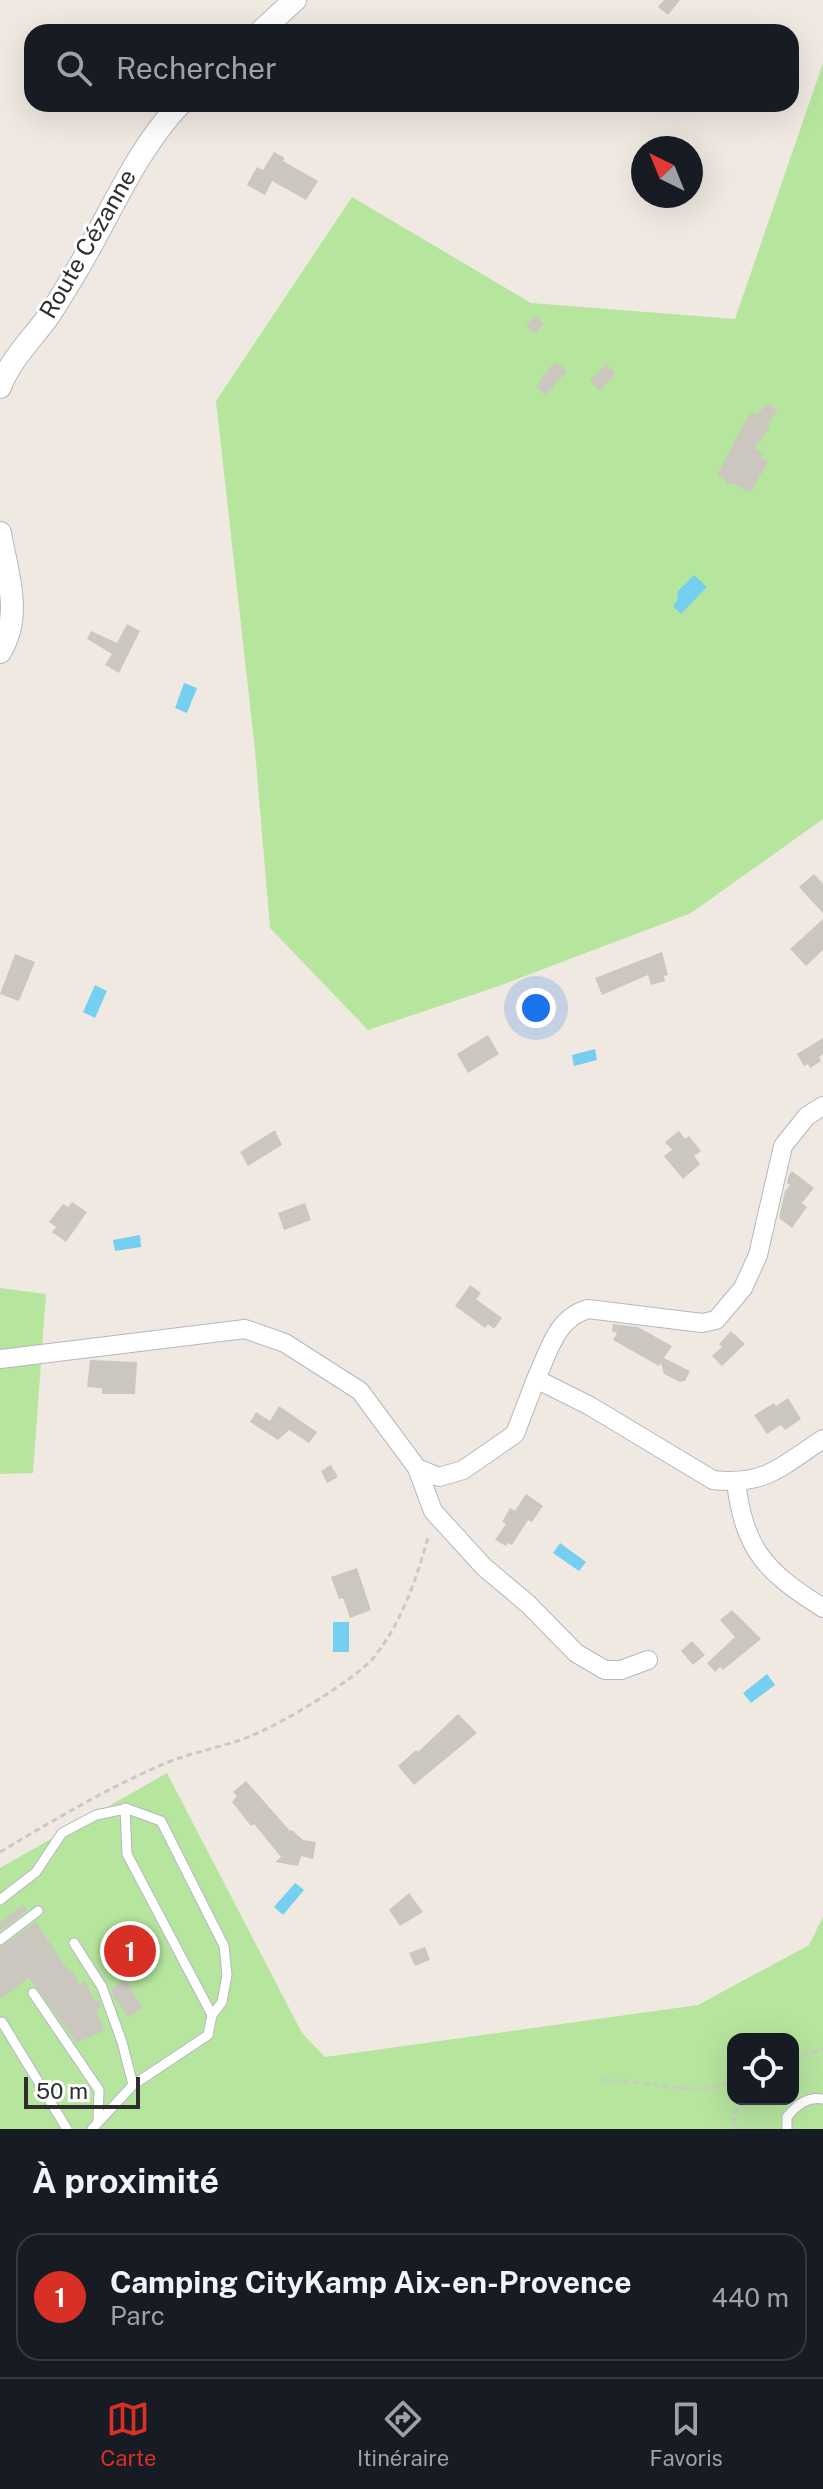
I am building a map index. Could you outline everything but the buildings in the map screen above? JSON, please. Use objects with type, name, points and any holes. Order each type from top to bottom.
[{"type":"street","points":[[269,24],[295,0]]},
{"type":"street","name":"Route Cézanne","points":[[0,387],[20,350],[48,318],[73,277],[140,154],[172,112]]},
{"type":"street","points":[[0,533],[13,601],[8,638],[0,652]]},
{"type":"street","points":[[417,1468],[439,1477],[463,1470],[515,1434],[563,1322],[576,1313],[588,1309],[702,1323],[716,1320],[743,1288],[758,1255],[783,1146],[807,1116],[823,1106]]},
{"type":"street","points":[[0,1359],[245,1329],[285,1343],[360,1391],[417,1468],[433,1511],[484,1567],[504,1582],[584,1659],[605,1670],[621,1670],[648,1660]]},
{"type":"street","points":[[536,1379],[590,1406],[713,1480],[736,1483],[755,1480],[783,1466],[823,1439]]},
{"type":"street","points":[[736,1483],[747,1533],[765,1565],[789,1586],[823,1608]]},
{"type":"lane","points":[[125,1809],[127,1854],[212,2015]]},
{"type":"lane","points":[[0,1900],[36,1872],[62,1833],[96,1815],[125,1809],[161,1821],[224,1946],[227,1975],[222,2002],[212,2015],[208,2035],[133,2085],[95,2124]]},
{"type":"lane","points":[[0,1940],[38,1911]]},
{"type":"lane","points":[[74,1943],[102,1987],[122,2042],[133,2085]]},
{"type":"lane","points":[[33,1993],[99,2090],[95,2124]]},
{"type":"lane","points":[[2,2022],[67,2129]]},
{"type":"lane","points":[[787,2129],[787,2117],[797,2105],[808,2099],[823,2099]]},
{"type":"path","points":[[0,1852],[131,1778],[186,1755],[253,1735],[302,1709],[356,1672],[374,1657],[408,1599],[432,1525],[433,1511]]},
{"type":"path","points":[[799,2056],[823,2049]]},
{"type":"path","points":[[603,2080],[629,2079],[695,2091],[727,2083]]},
{"type":"path","points":[[741,2129],[735,2127],[733,2114],[743,2105]]},
{"type":"green space","points":[[823,63],[823,819],[691,913],[496,987],[368,1030],[270,928],[255,750],[216,401],[352,197],[531,303],[735,319]]},
{"type":"green space","points":[[0,1288],[46,1294],[33,1473],[0,1474]]},
{"type":"green space","points":[[167,1773],[302,2033],[325,2057],[698,2005],[809,1945],[823,1917],[823,2129],[0,2129],[0,1868]]},
{"type":"water","points":[[694,575],[707,587],[681,614],[673,606],[678,591]]},
{"type":"water","points":[[184,683],[197,688],[187,713],[175,708]]},
{"type":"water","points":[[95,985],[107,991],[95,1018],[83,1012]]},
{"type":"water","points":[[595,1049],[597,1060],[574,1066],[572,1055]]},
{"type":"water","points":[[140,1235],[141,1247],[115,1251],[113,1240]]},
{"type":"water","points":[[560,1543],[586,1562],[579,1571],[553,1553]]},
{"type":"water","points":[[333,1622],[349,1622],[349,1652],[333,1652]]},
{"type":"water","points":[[767,1674],[775,1685],[751,1703],[743,1693]]},
{"type":"water","points":[[295,1883],[304,1890],[283,1915],[274,1907]]},
{"type":"place","name":"Camping CityKamp Aix-en-Provence","points":[[130,1951]]}]
